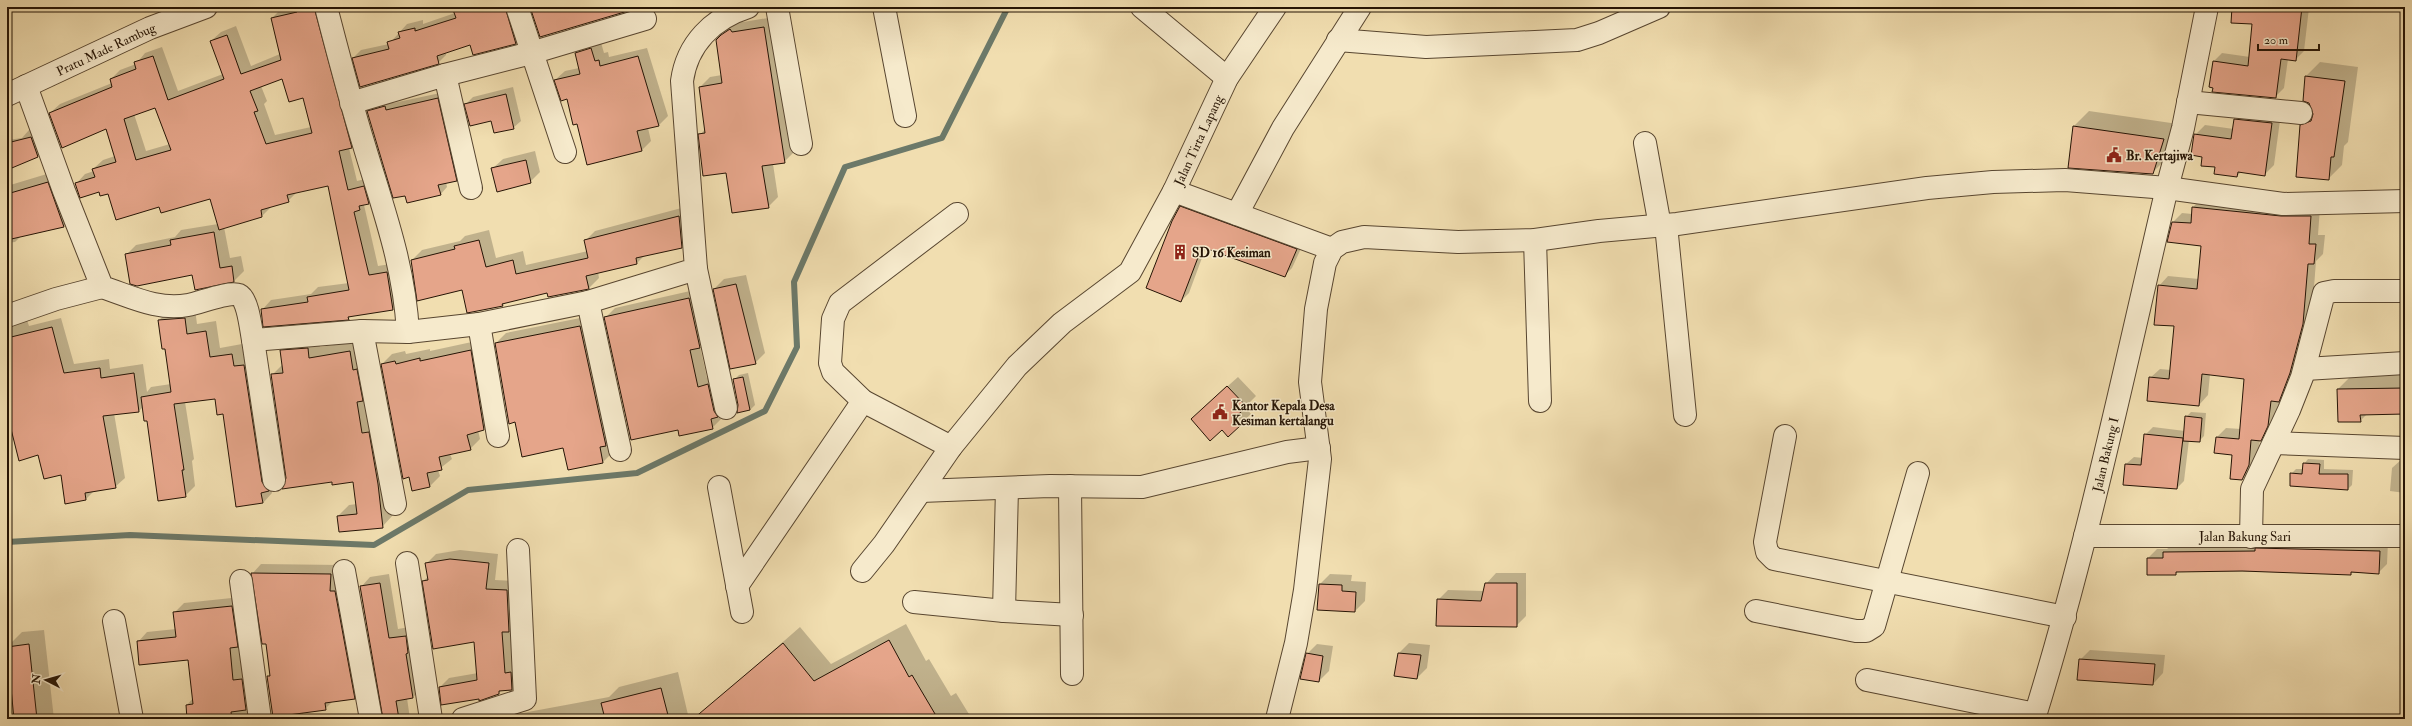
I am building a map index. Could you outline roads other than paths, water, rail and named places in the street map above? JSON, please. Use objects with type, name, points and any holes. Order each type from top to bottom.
[{"type":"street","name":"Pratu Made Rambug","points":[[16,90],[150,28],[206,7]]},
{"type":"street","points":[[326,7],[351,103],[400,265],[406,298],[408,332]]},
{"type":"street","points":[[517,7],[565,152]]},
{"type":"street","points":[[726,408],[696,269],[682,81],[684,65],[691,50],[706,31],[729,13],[748,7]]},
{"type":"street","points":[[777,7],[801,144]]},
{"type":"street","points":[[884,7],[905,116]]},
{"type":"street","points":[[1142,7],[1227,78]]},
{"type":"street","points":[[1237,214],[1283,128],[1360,7]]},
{"type":"street","points":[[1338,40],[1426,47],[1577,40],[1600,33],[1659,7]]},
{"type":"street","name":"Jalan Bakung I","points":[[2034,717],[2065,617],[2086,536],[2166,188],[2188,102],[2207,7]]},
{"type":"street","name":"Jalan Tirta Lapang","points":[[1272,8],[1227,78],[1174,191],[1332,249]]},
{"type":"street","points":[[351,103],[531,53],[645,19]]},
{"type":"street","points":[[445,76],[471,188]]},
{"type":"street","points":[[16,90],[64,191],[102,286]]},
{"type":"street","points":[[2188,102],[2301,114]]},
{"type":"street","points":[[1645,143],[1663,226],[1685,415]]},
{"type":"street","points":[[1277,719],[1296,643],[1314,524],[1319,448],[1311,394],[1311,363],[1316,310],[1325,263],[1332,249],[1342,242],[1364,237],[1452,242],[1535,240],[1599,231],[1663,226],[1853,197],[1993,182],[2065,180],[2166,188],[2283,204],[2405,201]]},
{"type":"street","points":[[862,570],[921,491],[951,447],[1017,366],[1062,323],[1130,272],[1174,191]]},
{"type":"street","points":[[951,447],[862,401],[833,372],[831,368],[836,309],[840,303],[957,214]]},
{"type":"street","points":[[1535,240],[1540,401]]},
{"type":"street","points":[[253,340],[362,331],[408,332],[480,324],[588,302],[696,269]]},
{"type":"street","points":[[7,316],[56,299],[102,286],[147,303],[172,307],[193,304],[232,293],[240,295],[245,301],[253,340],[274,480]]},
{"type":"street","points":[[2251,537],[2252,489],[2274,443],[2305,369],[2324,293],[2334,291],[2405,291]]},
{"type":"street","points":[[588,302],[620,450]]},
{"type":"street","points":[[480,324],[498,436]]},
{"type":"street","points":[[362,331],[395,504]]},
{"type":"street","points":[[2305,369],[2405,363]]},
{"type":"street","points":[[737,586],[862,401]]},
{"type":"street","points":[[1785,436],[1765,542],[1767,552],[1774,559],[2065,617]]},
{"type":"street","points":[[2274,443],[2405,448]]},
{"type":"street","points":[[921,491],[1070,486],[1142,487],[1287,452],[1319,448]]},
{"type":"street","points":[[1756,611],[1856,631],[1866,631],[1874,626],[1885,582],[1918,473]]},
{"type":"street","points":[[1070,486],[1072,674]]},
{"type":"street","points":[[720,487],[742,612]]},
{"type":"street","points":[[1004,612],[1007,488]]},
{"type":"street","name":"Jalan Bakung Sari","points":[[2086,536],[2405,536]]},
{"type":"street","points":[[463,719],[525,699],[518,550]]},
{"type":"street","points":[[407,563],[431,719]]},
{"type":"street","points":[[344,570],[371,719]]},
{"type":"street","points":[[241,581],[260,719]]},
{"type":"street","points":[[914,602],[1004,612],[1072,615]]},
{"type":"street","points":[[114,620],[132,719]]},
{"type":"street","points":[[1867,680],[2034,717]]},
{"type":"waterway","points":[[7,542],[130,535],[374,545],[468,490],[637,473],[765,411],[797,347],[794,282],[845,167],[942,138],[1008,7]]},
{"type":"place","name":"Br. Kertajiwa","points":[[2114,155]]},
{"type":"place","name":"SD 16 Kesiman","points":[[1180,252]]},
{"type":"place","name":"Kantor Kepala Desa Kesiman kertalangu","points":[[1220,412]]}]
